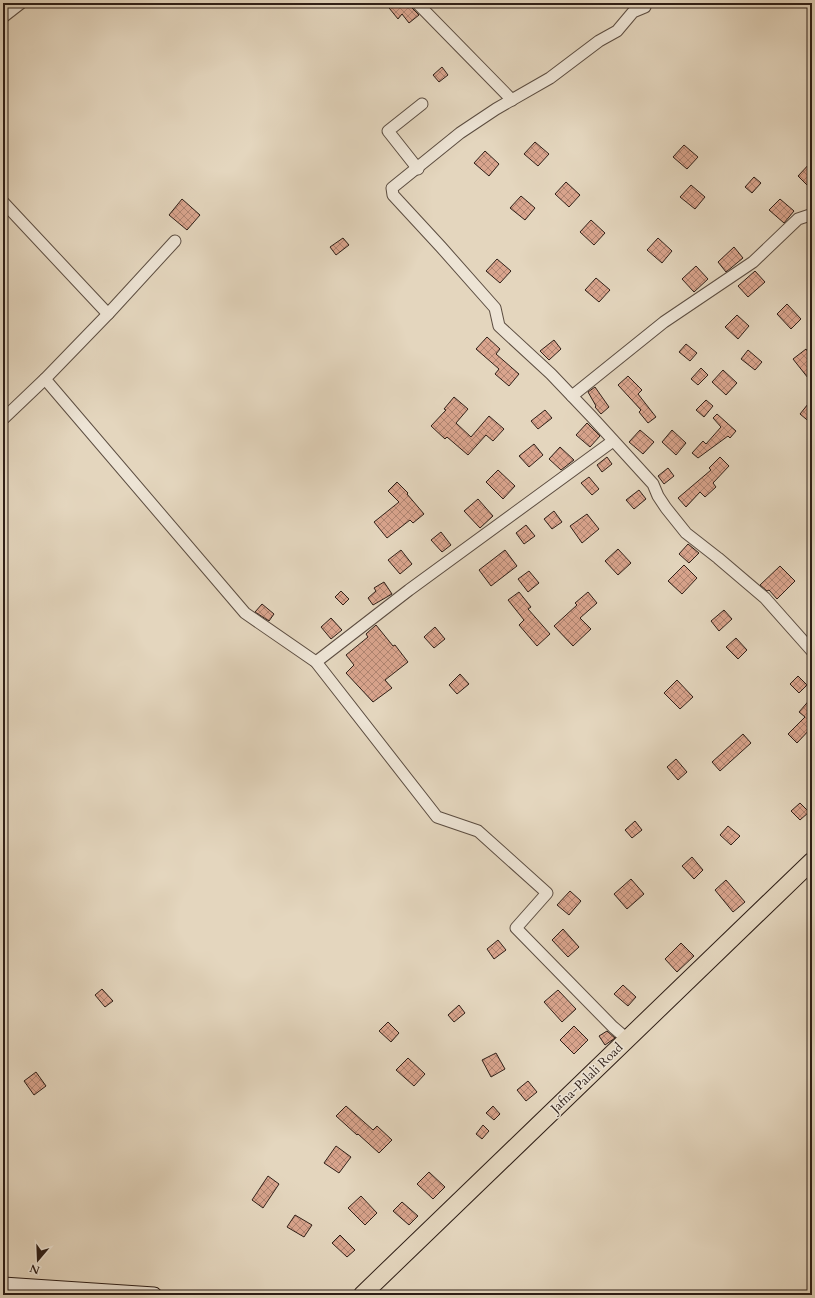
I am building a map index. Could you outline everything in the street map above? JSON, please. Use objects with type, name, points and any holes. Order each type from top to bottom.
[{"type":"main road","name":"Jafna-Palali Road","points":[[362,1295],[812,861]]},
{"type":"main road","points":[[3,1285],[154,1295]]},
{"type":"street","points":[[3,18],[21,3]]},
{"type":"street","points":[[417,3],[512,100]]},
{"type":"street","points":[[645,7],[633,12],[617,31],[598,41],[550,78],[460,133],[418,169],[392,188],[394,195],[495,308],[499,326],[551,374],[653,484],[658,496],[666,508],[686,533],[765,598],[812,651]]},
{"type":"street","points":[[418,169],[388,131],[422,104]]},
{"type":"street","points":[[3,202],[108,314]]},
{"type":"street","points":[[572,396],[664,322],[753,262],[798,219],[810,215],[812,216]]},
{"type":"street","points":[[3,420],[108,314],[175,241]]},
{"type":"street","points":[[45,379],[245,613],[316,662],[437,817],[478,831],[546,893],[516,928],[613,1027],[627,1039]]},
{"type":"street","points":[[316,662],[409,590],[613,441]]},
{"type":"building","points":[[385,3],[410,3],[412,8],[419,15],[409,23],[402,14],[398,19]]},
{"type":"building","points":[[442,67],[448,75],[439,82],[433,75]]},
{"type":"building","points":[[535,142],[549,154],[538,166],[524,154]]},
{"type":"building","points":[[684,145],[698,157],[687,169],[673,157]]},
{"type":"building","points":[[485,151],[499,164],[489,176],[474,163]]},
{"type":"building","points":[[812,161],[812,190],[798,176]]},
{"type":"building","points":[[754,177],[761,183],[752,193],[745,187]]},
{"type":"building","points":[[566,182],[580,195],[569,207],[555,194]]},
{"type":"building","points":[[691,185],[705,197],[695,209],[680,197]]},
{"type":"building","points":[[521,196],[535,208],[525,220],[510,208]]},
{"type":"building","points":[[182,199],[200,215],[187,230],[169,215]]},
{"type":"building","points":[[780,199],[794,211],[784,223],[769,210]]},
{"type":"building","points":[[591,220],[605,233],[594,245],[580,232]]},
{"type":"building","points":[[343,238],[349,245],[336,255],[330,247]]},
{"type":"building","points":[[658,238],[672,251],[662,263],[647,250]]},
{"type":"building","points":[[734,247],[743,258],[726,272],[718,262]]},
{"type":"building","points":[[497,259],[511,271],[500,283],[486,271]]},
{"type":"building","points":[[696,266],[708,279],[694,292],[682,279]]},
{"type":"building","points":[[755,271],[765,282],[748,297],[738,286]]},
{"type":"building","points":[[596,278],[610,290],[599,302],[585,290]]},
{"type":"building","points":[[787,304],[801,319],[791,329],[777,314]]},
{"type":"building","points":[[737,315],[749,326],[738,339],[725,327]]},
{"type":"building","points":[[487,337],[500,349],[496,354],[519,374],[509,386],[495,374],[499,369],[476,349]]},
{"type":"building","points":[[554,340],[561,349],[549,360],[540,351]]},
{"type":"building","points":[[686,344],[697,353],[690,361],[679,352]]},
{"type":"building","points":[[806,349],[812,357],[812,383],[793,359]]},
{"type":"building","points":[[748,350],[762,362],[755,370],[741,359]]},
{"type":"building","points":[[701,368],[708,375],[698,385],[691,379]]},
{"type":"building","points":[[723,370],[737,383],[726,395],[712,382]]},
{"type":"building","points":[[628,376],[642,390],[638,394],[656,417],[648,423],[639,412],[641,410],[618,385]]},
{"type":"building","points":[[595,387],[609,407],[601,414],[595,407],[596,406],[588,392]]},
{"type":"building","points":[[454,397],[468,409],[456,423],[471,437],[489,416],[504,429],[493,441],[486,435],[468,455],[447,437],[445,439],[431,426],[446,410],[444,409]]},
{"type":"building","points":[[812,399],[812,424],[800,414]]},
{"type":"building","points":[[706,400],[713,406],[704,417],[696,410]]},
{"type":"building","points":[[545,410],[552,418],[538,429],[531,421]]},
{"type":"building","points":[[717,414],[736,431],[730,438],[728,436],[698,458],[692,453],[703,441],[706,444],[721,427],[713,418]]},
{"type":"building","points":[[587,423],[600,436],[590,447],[576,435]]},
{"type":"building","points":[[640,430],[654,442],[643,454],[629,442]]},
{"type":"building","points":[[672,430],[686,443],[676,455],[662,442]]},
{"type":"building","points":[[534,444],[543,455],[529,467],[519,456]]},
{"type":"building","points":[[560,447],[574,460],[561,470],[549,459]]},
{"type":"building","points":[[607,457],[612,464],[602,472],[597,465]]},
{"type":"building","points":[[720,457],[729,466],[713,483],[716,487],[705,497],[700,492],[686,507],[678,498],[711,470],[709,468]]},
{"type":"building","points":[[668,468],[674,476],[664,484],[658,476]]},
{"type":"building","points":[[498,470],[515,486],[503,499],[486,482]]},
{"type":"building","points":[[589,477],[599,489],[592,495],[581,483]]},
{"type":"building","points":[[397,482],[408,493],[407,494],[424,514],[413,523],[410,520],[387,538],[374,522],[399,502],[388,491]]},
{"type":"building","points":[[639,490],[646,499],[634,509],[626,500]]},
{"type":"building","points":[[478,499],[493,516],[480,528],[464,511]]},
{"type":"building","points":[[554,511],[562,522],[552,529],[544,519]]},
{"type":"building","points":[[587,514],[599,529],[582,543],[570,526]]},
{"type":"building","points":[[526,525],[535,536],[524,544],[516,533]]},
{"type":"building","points":[[441,532],[451,545],[442,552],[431,540]]},
{"type":"building","points":[[688,544],[699,553],[689,563],[679,554]]},
{"type":"building","points":[[618,549],[631,563],[618,575],[605,561]]},
{"type":"building","points":[[401,550],[412,564],[400,574],[388,560]]},
{"type":"building","points":[[505,550],[517,566],[491,586],[479,570]]},
{"type":"building","points":[[684,565],[697,578],[682,594],[668,581]]},
{"type":"building","points":[[780,566],[795,581],[777,599],[769,590],[767,591],[760,585]]},
{"type":"building","points":[[529,571],[539,583],[528,592],[518,579]]},
{"type":"building","points":[[384,582],[392,594],[373,605],[368,598],[376,591],[374,588]]},
{"type":"building","points":[[341,591],[349,599],[343,605],[335,597]]},
{"type":"building","points":[[519,592],[531,607],[528,609],[550,634],[537,646],[519,625],[524,620],[508,600]]},
{"type":"building","points":[[588,592],[597,603],[580,618],[591,629],[573,646],[554,626],[577,605],[575,603]]},
{"type":"building","points":[[262,604],[274,614],[269,621],[255,612]]},
{"type":"building","points":[[724,610],[732,619],[719,631],[711,621]]},
{"type":"building","points":[[331,618],[342,630],[331,639],[321,627]]},
{"type":"building","points":[[376,625],[393,646],[395,645],[408,662],[385,680],[392,688],[373,702],[346,673],[354,665],[346,655],[368,637],[366,634]]},
{"type":"building","points":[[435,627],[445,639],[434,648],[424,637]]},
{"type":"building","points":[[736,638],[747,650],[738,659],[726,647]]},
{"type":"building","points":[[460,674],[469,684],[457,694],[449,685]]},
{"type":"building","points":[[798,676],[807,685],[799,693],[790,684]]},
{"type":"building","points":[[677,680],[693,697],[680,709],[664,693]]},
{"type":"building","points":[[812,697],[812,727],[797,743],[788,734],[805,717],[799,712]]},
{"type":"building","points":[[743,734],[751,743],[720,771],[712,762]]},
{"type":"building","points":[[676,759],[687,772],[678,780],[667,767]]},
{"type":"building","points":[[800,803],[809,812],[800,820],[791,811]]},
{"type":"building","points":[[635,821],[642,830],[632,838],[625,830]]},
{"type":"building","points":[[728,826],[740,836],[731,845],[720,835]]},
{"type":"building","points":[[692,857],[703,870],[694,879],[682,866]]},
{"type":"building","points":[[631,879],[644,894],[627,909],[614,894]]},
{"type":"building","points":[[726,880],[745,902],[733,912],[715,890]]},
{"type":"building","points":[[570,891],[581,901],[569,915],[557,905]]},
{"type":"building","points":[[563,929],[579,947],[568,957],[552,940]]},
{"type":"building","points":[[498,940],[506,950],[494,959],[487,949]]},
{"type":"building","points":[[681,943],[694,956],[677,972],[665,959]]},
{"type":"building","points":[[623,985],[636,997],[628,1006],[614,994]]},
{"type":"building","points":[[102,989],[113,1001],[105,1007],[95,995]]},
{"type":"building","points":[[558,990],[576,1009],[562,1022],[544,1002]]},
{"type":"building","points":[[459,1005],[465,1013],[454,1022],[448,1015]]},
{"type":"building","points":[[388,1022],[399,1033],[391,1042],[379,1031]]},
{"type":"building","points":[[574,1026],[588,1040],[574,1054],[560,1040]]},
{"type":"building","points":[[607,1031],[615,1038],[605,1045],[599,1036]]},
{"type":"building","points":[[496,1053],[505,1069],[491,1077],[482,1060]]},
{"type":"building","points":[[408,1058],[425,1074],[414,1086],[396,1070]]},
{"type":"building","points":[[36,1072],[46,1086],[34,1095],[24,1081]]},
{"type":"building","points":[[528,1081],[537,1092],[526,1101],[517,1090]]},
{"type":"building","points":[[346,1106],[373,1130],[377,1126],[392,1140],[379,1153],[336,1116]]},
{"type":"building","points":[[493,1106],[500,1114],[494,1120],[486,1113]]},
{"type":"building","points":[[483,1125],[489,1131],[482,1139],[476,1134]]},
{"type":"building","points":[[336,1146],[351,1157],[339,1173],[324,1163]]},
{"type":"building","points":[[429,1172],[445,1187],[433,1199],[417,1184]]},
{"type":"building","points":[[268,1176],[279,1184],[263,1208],[252,1200]]},
{"type":"building","points":[[361,1196],[377,1213],[365,1225],[348,1208]]},
{"type":"building","points":[[402,1202],[418,1216],[409,1225],[393,1211]]},
{"type":"building","points":[[295,1215],[312,1225],[304,1237],[287,1227]]},
{"type":"building","points":[[340,1235],[355,1250],[347,1257],[332,1243]]}]
